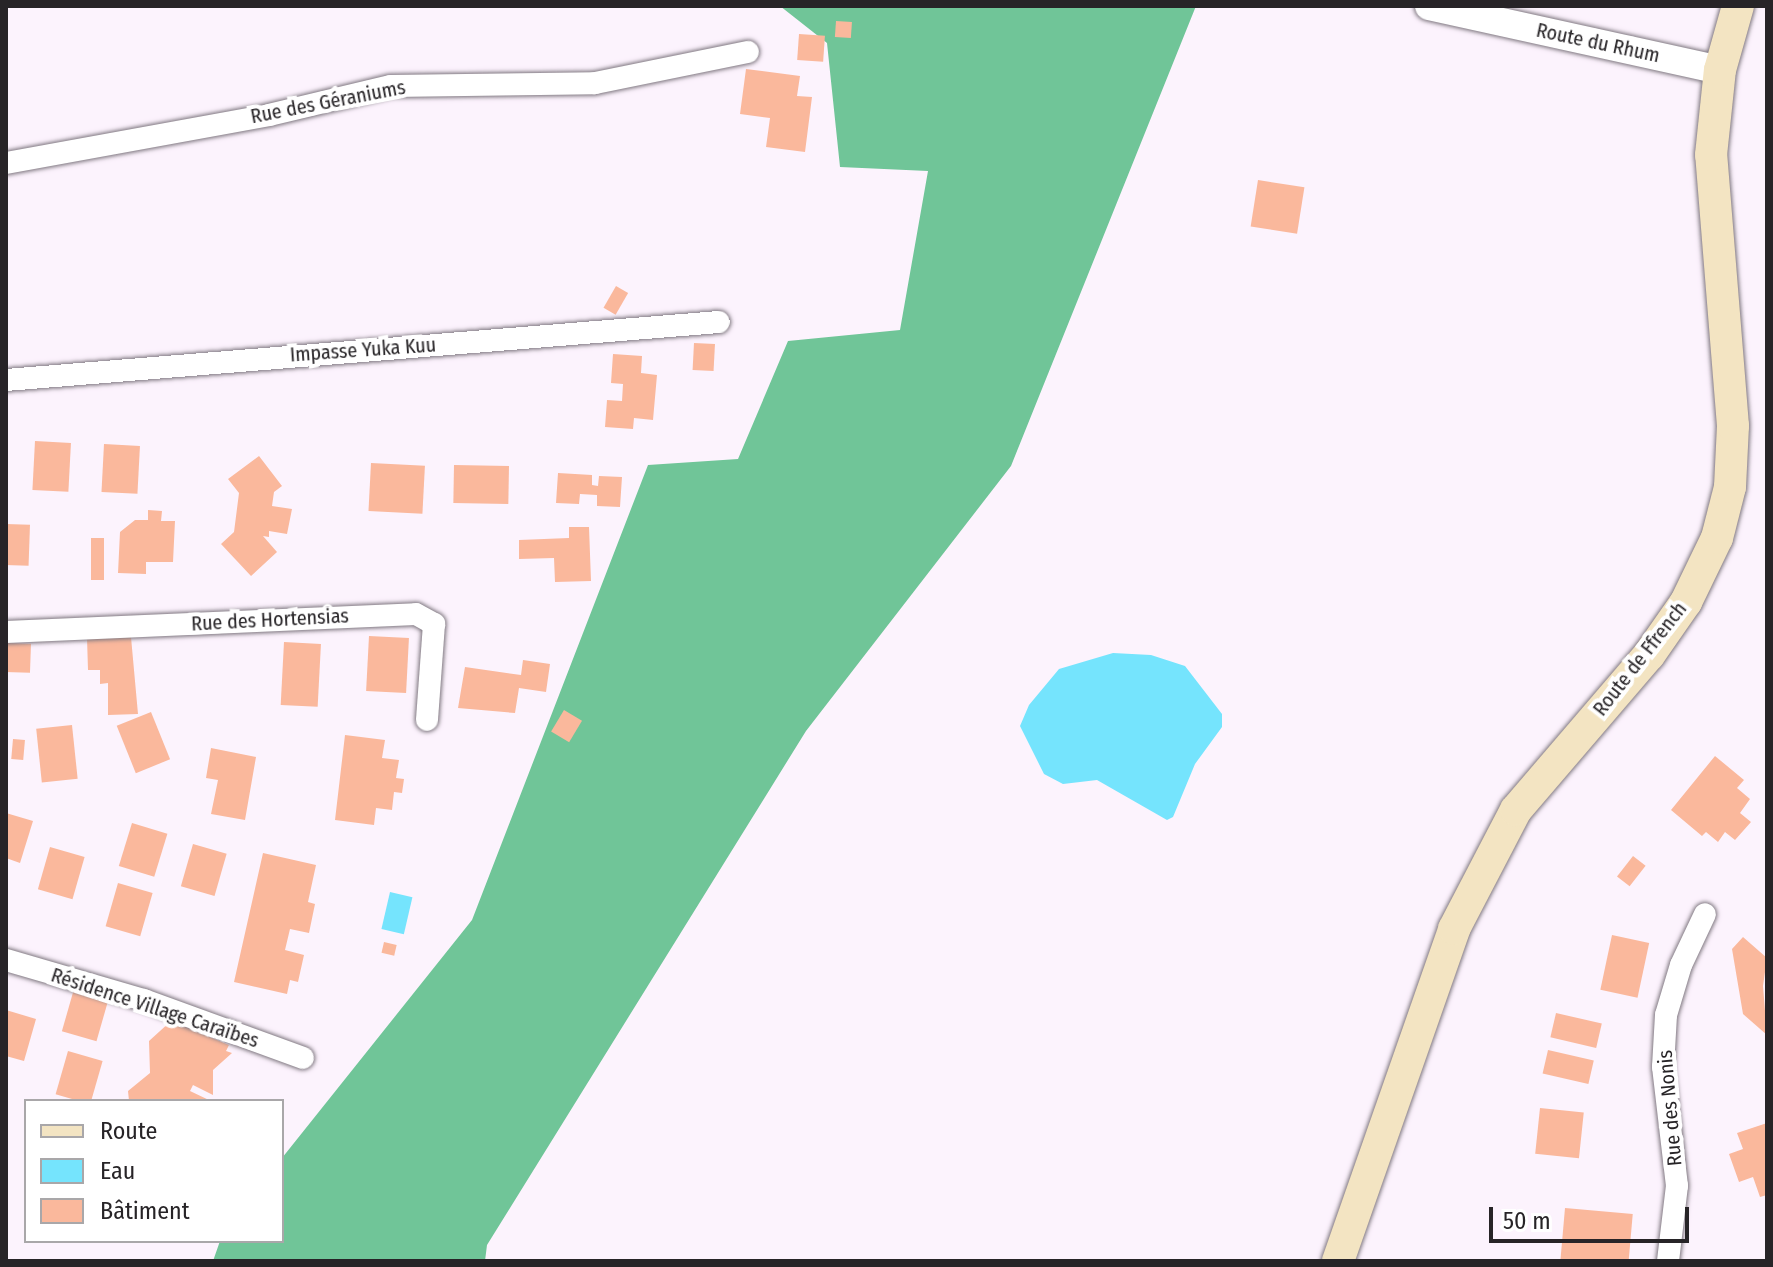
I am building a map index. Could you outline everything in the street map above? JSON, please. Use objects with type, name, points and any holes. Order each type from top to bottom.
[{"type":"main road","name":"Route de Ffrench","points":[[1338,1261],[1454,929],[1488,863],[1516,810],[1649,655],[1686,602],[1717,538],[1730,487],[1733,426],[1711,155],[1720,70],[1738,6]]},
{"type":"street","name":"Route du Rhum","points":[[1429,6],[1720,70]]},
{"type":"street","name":"Rue des Géraniums","points":[[6,163],[269,115],[391,86],[595,83],[748,52]]},
{"type":"street","name":"Impasse Yuka Kuu","points":[[6,380],[719,322]]},
{"type":"street","name":"Rue des Hortensias","points":[[6,632],[416,614],[434,624],[427,720]]},
{"type":"street","name":"Rue des Nonis","points":[[1668,1261],[1677,1186],[1663,1067],[1666,1015],[1681,965],[1705,914]]},
{"type":"street","name":"Résidence Village Caraïbes","points":[[6,960],[144,1000],[303,1058]]},
{"type":"green space","points":[[780,6],[1196,6],[1011,466],[806,731],[487,1245],[485,1261],[213,1261],[219,1243],[284,1243],[284,1155],[472,920],[648,465],[738,459],[788,341],[900,330],[928,171],[840,167],[827,43]]},
{"type":"water","points":[[1113,653],[1151,655],[1185,666],[1222,714],[1222,727],[1195,764],[1173,817],[1167,820],[1097,780],[1063,784],[1044,774],[1020,726],[1029,705],[1059,669]]},
{"type":"water","points":[[390,892],[412,897],[404,934],[381,929]]},
{"type":"building","points":[[836,21],[852,22],[851,38],[835,37]]},
{"type":"building","points":[[799,34],[825,36],[823,62],[797,60]]},
{"type":"building","points":[[746,69],[800,76],[797,96],[812,97],[805,152],[766,147],[770,118],[740,114]]},
{"type":"building","points":[[1258,180],[1304,187],[1297,234],[1251,226]]},
{"type":"building","points":[[616,286],[628,293],[616,315],[604,308]]},
{"type":"building","points":[[694,343],[715,344],[714,371],[693,370]]},
{"type":"building","points":[[613,354],[642,356],[641,373],[657,375],[653,420],[634,418],[633,429],[605,427],[607,400],[622,401],[623,384],[611,383]]},
{"type":"building","points":[[35,441],[71,443],[68,492],[32,490]]},
{"type":"building","points":[[104,444],[140,446],[137,494],[101,492]]},
{"type":"building","points":[[259,456],[282,486],[274,492],[272,506],[292,509],[287,534],[269,531],[269,537],[263,536],[277,552],[251,576],[221,544],[234,532],[239,493],[228,479]]},
{"type":"building","points":[[371,463],[425,466],[422,514],[368,511]]},
{"type":"building","points":[[454,465],[509,466],[508,504],[453,503]]},
{"type":"building","points":[[558,473],[592,475],[592,485],[598,486],[599,476],[622,477],[620,507],[597,506],[597,495],[580,494],[579,504],[556,503]]},
{"type":"building","points":[[148,510],[162,511],[161,521],[175,521],[173,562],[146,562],[146,574],[118,573],[120,532],[135,520],[148,520]]},
{"type":"building","points":[[6,524],[30,525],[29,566],[6,565]]},
{"type":"building","points":[[569,527],[589,527],[591,581],[555,582],[554,558],[519,559],[519,540],[569,538]]},
{"type":"building","points":[[91,538],[104,538],[104,580],[91,580]]},
{"type":"building","points":[[369,636],[409,638],[406,693],[366,691]]},
{"type":"building","points":[[131,637],[138,714],[108,715],[108,683],[100,684],[100,670],[88,670],[87,638]]},
{"type":"building","points":[[284,642],[321,644],[318,707],[281,705]]},
{"type":"building","points":[[6,643],[31,644],[30,673],[6,672]]},
{"type":"building","points":[[523,660],[550,664],[546,692],[519,688],[515,713],[458,708],[465,667],[521,675]]},
{"type":"building","points":[[564,710],[582,721],[569,742],[551,731]]},
{"type":"building","points":[[151,712],[170,759],[136,773],[117,726]]},
{"type":"building","points":[[72,725],[78,779],[42,782],[36,729]]},
{"type":"building","points":[[345,735],[385,740],[382,758],[399,760],[396,778],[404,779],[402,793],[394,792],[392,810],[376,808],[374,825],[335,820]]},
{"type":"building","points":[[13,739],[25,740],[23,760],[11,759]]},
{"type":"building","points":[[211,748],[256,757],[245,820],[211,814],[218,780],[206,778]]},
{"type":"building","points":[[1715,756],[1744,780],[1737,788],[1750,799],[1740,813],[1751,822],[1735,840],[1725,832],[1718,842],[1706,832],[1702,836],[1671,810]]},
{"type":"building","points":[[6,813],[33,821],[20,863],[6,858]]},
{"type":"building","points":[[132,823],[167,834],[154,877],[119,866]]},
{"type":"building","points":[[193,844],[227,854],[215,896],[181,886]]},
{"type":"building","points":[[50,847],[85,857],[72,899],[38,889]]},
{"type":"building","points":[[263,853],[316,865],[308,902],[315,904],[309,933],[290,929],[285,950],[304,955],[298,982],[290,980],[287,994],[234,982]]},
{"type":"building","points":[[1633,856],[1646,866],[1630,886],[1617,876]]},
{"type":"building","points":[[118,883],[153,893],[140,936],[106,926]]},
{"type":"building","points":[[1612,935],[1649,943],[1638,998],[1600,990]]},
{"type":"building","points":[[1743,937],[1767,958],[1763,986],[1767,1035],[1743,1014],[1732,949]]},
{"type":"building","points":[[384,942],[397,945],[394,956],[382,953]]},
{"type":"building","points":[[74,989],[109,999],[96,1041],[62,1031]]},
{"type":"building","points":[[6,1010],[36,1019],[24,1061],[6,1056]]},
{"type":"building","points":[[1556,1013],[1602,1024],[1596,1048],[1550,1037]]},
{"type":"building","points":[[171,1021],[229,1045],[226,1051],[232,1053],[213,1070],[213,1095],[193,1085],[190,1091],[207,1099],[129,1099],[128,1091],[150,1073],[149,1041]]},
{"type":"building","points":[[1548,1050],[1594,1061],[1588,1084],[1543,1073]]},
{"type":"building","points":[[68,1051],[103,1061],[92,1099],[72,1099],[56,1094]]},
{"type":"building","points":[[1540,1108],[1584,1113],[1579,1158],[1535,1154]]},
{"type":"building","points":[[1767,1123],[1767,1195],[1760,1197],[1753,1177],[1739,1182],[1729,1154],[1743,1149],[1737,1133]]},
{"type":"building","points":[[1565,1208],[1633,1214],[1629,1261],[1560,1261]]}]
